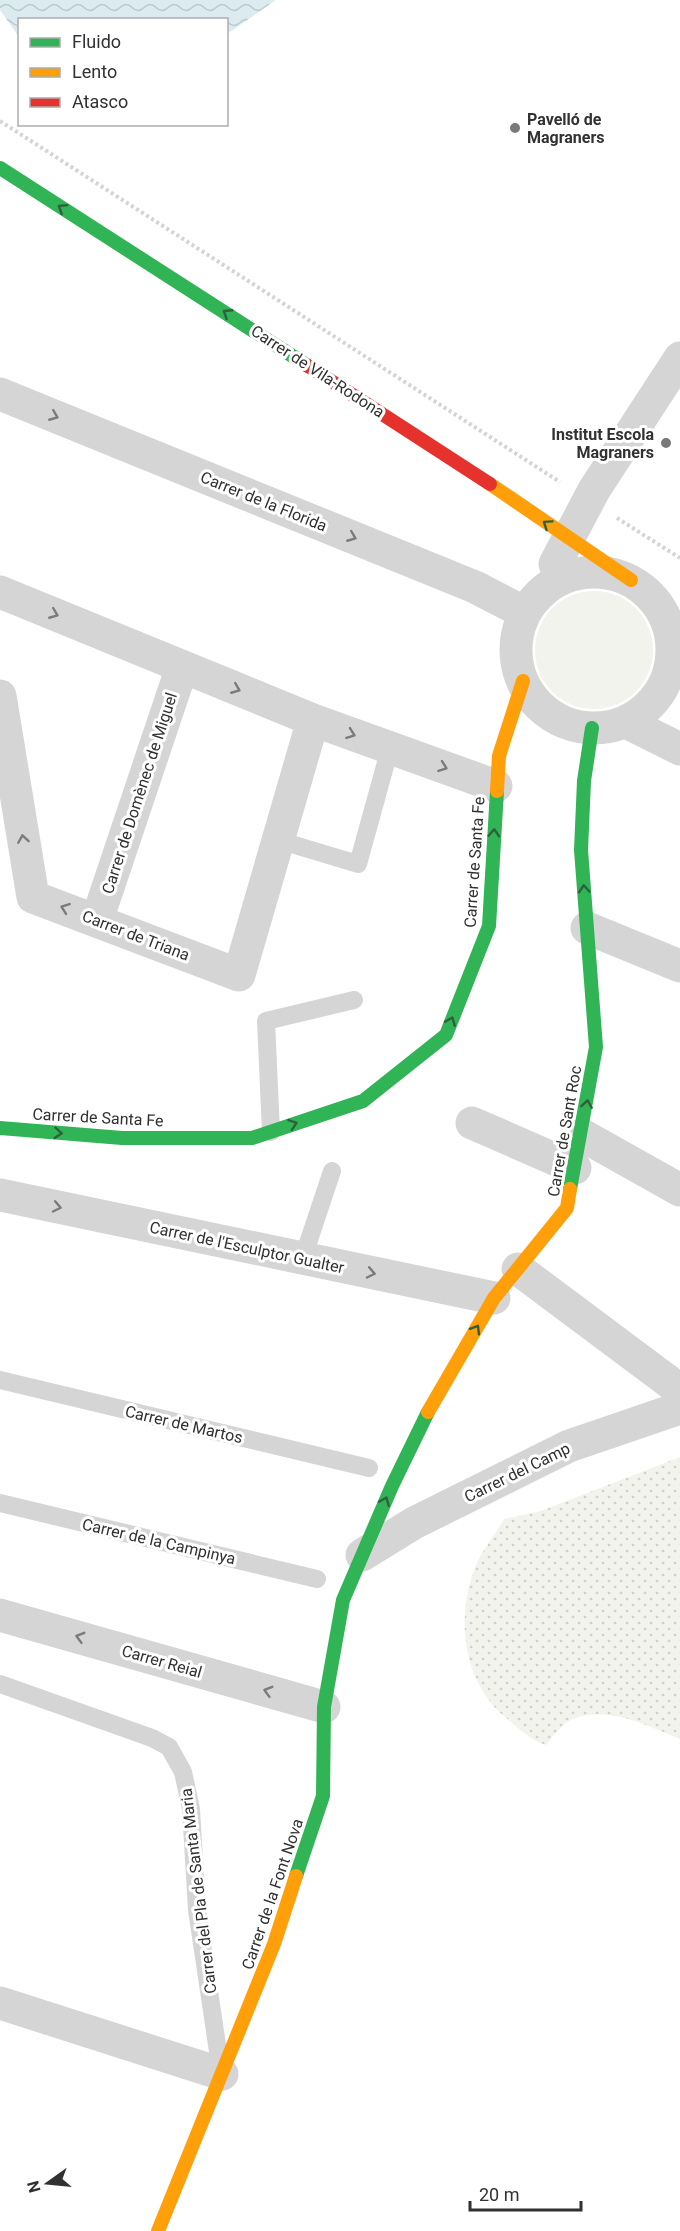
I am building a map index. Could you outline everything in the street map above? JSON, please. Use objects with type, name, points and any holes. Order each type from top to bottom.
[{"type":"street","name":"Carrer de Vila-Rodona","points":[[0,168],[472,471],[638,585],[680,605]]},
{"type":"street","points":[[530,606],[548,587],[579,573],[615,574],[638,585],[657,603],[666,618],[673,652],[664,686],[641,713],[626,722],[592,728],[558,719],[543,710],[523,681],[516,647],[519,629],[530,606],[589,500],[680,358]]},
{"type":"street","name":"Carrer de la Florida","points":[[0,394],[475,587],[530,606]]},
{"type":"street","points":[[0,592],[313,720],[496,786]]},
{"type":"street","name":"Carrer de Domènec de Miguel","points":[[97,920],[182,667]]},
{"type":"street","name":"Carrer de Santa Fe","points":[[0,1128],[122,1138],[252,1138],[363,1101],[446,1035],[489,926],[496,786],[501,748],[523,681]]},
{"type":"street","name":"Carrer de Triana","points":[[0,696],[33,897],[239,975],[278,840]]},
{"type":"street","points":[[278,840],[313,720]]},
{"type":"street","points":[[626,722],[680,749]]},
{"type":"street","name":"Carrer de Sant Roc","points":[[362,1555],[392,1486],[440,1388],[494,1298],[567,1208],[582,1136],[596,1047],[581,850],[584,781],[592,728]]},
{"type":"street","points":[[587,928],[680,966]]},
{"type":"street","points":[[472,1123],[576,1168]]},
{"type":"street","points":[[582,1136],[680,1190]]},
{"type":"street","name":"Carrer de l'Esculptor Gualter","points":[[0,1195],[494,1298]]},
{"type":"street","points":[[518,1269],[680,1390]]},
{"type":"street","name":"Carrer del Camp","points":[[362,1555],[414,1523],[569,1446],[680,1408]]},
{"type":"street","name":"Carrer de la Font Nova","points":[[158,2231],[274,1944],[323,1796],[324,1707],[343,1600],[362,1555]]},
{"type":"street","name":"Carrer Reial","points":[[0,1615],[324,1707]]},
{"type":"street","points":[[0,2003],[222,2074]]},
{"type":"lane","points":[[278,840],[358,864],[390,748]]},
{"type":"lane","points":[[271,1132],[266,1021],[354,1000]]},
{"type":"lane","points":[[303,1258],[332,1172]]},
{"type":"lane","name":"Carrer de Martos","points":[[0,1380],[369,1468]]},
{"type":"lane","name":"Carrer de la Campinya","points":[[0,1503],[317,1579]]},
{"type":"lane","name":"Carrer del Pla de Santa Maria","points":[[0,1684],[152,1738],[170,1747],[183,1772],[191,1809],[197,1910],[222,2074]]},
{"type":"path","points":[[0,121],[385,366],[680,558]]},
{"type":"shaded area","points":[[594,591],[627,601],[643,617],[653,650],[643,683],[627,699],[594,709],[561,699],[545,683],[535,650],[545,617],[561,601]]},
{"type":"shaded area","points":[[680,1457],[680,1739],[641,1723],[600,1714],[573,1719],[558,1730],[546,1745],[540,1743],[505,1717],[491,1702],[472,1668],[467,1649],[465,1609],[474,1570],[504,1519],[541,1511]]},
{"type":"water","points":[[0,0],[276,0],[228,33],[228,18],[18,18],[18,36],[0,10]]},
{"type":"traffic: fast","points":[[0,168],[308,366]]},
{"type":"traffic: fast","points":[[570,1189],[596,1047],[581,850],[584,781],[592,728]]},
{"type":"traffic: fast","points":[[0,1128],[122,1138],[252,1138],[363,1101],[446,1035],[489,926],[497,791]]},
{"type":"traffic: fast","points":[[296,1876],[323,1796],[324,1707],[343,1600],[392,1486],[428,1412]]},
{"type":"traffic: slow","points":[[490,484],[631,580]]},
{"type":"traffic: slow","points":[[497,791],[499,756],[523,681]]},
{"type":"traffic: slow","points":[[428,1412],[494,1298],[567,1208],[570,1189]]},
{"type":"traffic: slow","points":[[158,2231],[274,1944],[296,1876]]},
{"type":"traffic: jam","points":[[308,366],[490,484]]},
{"type":"place","name":"Pavelló de Magraners","points":[[515,128]]},
{"type":"place","name":"Institut Escola Magraners","points":[[666,443]]}]
